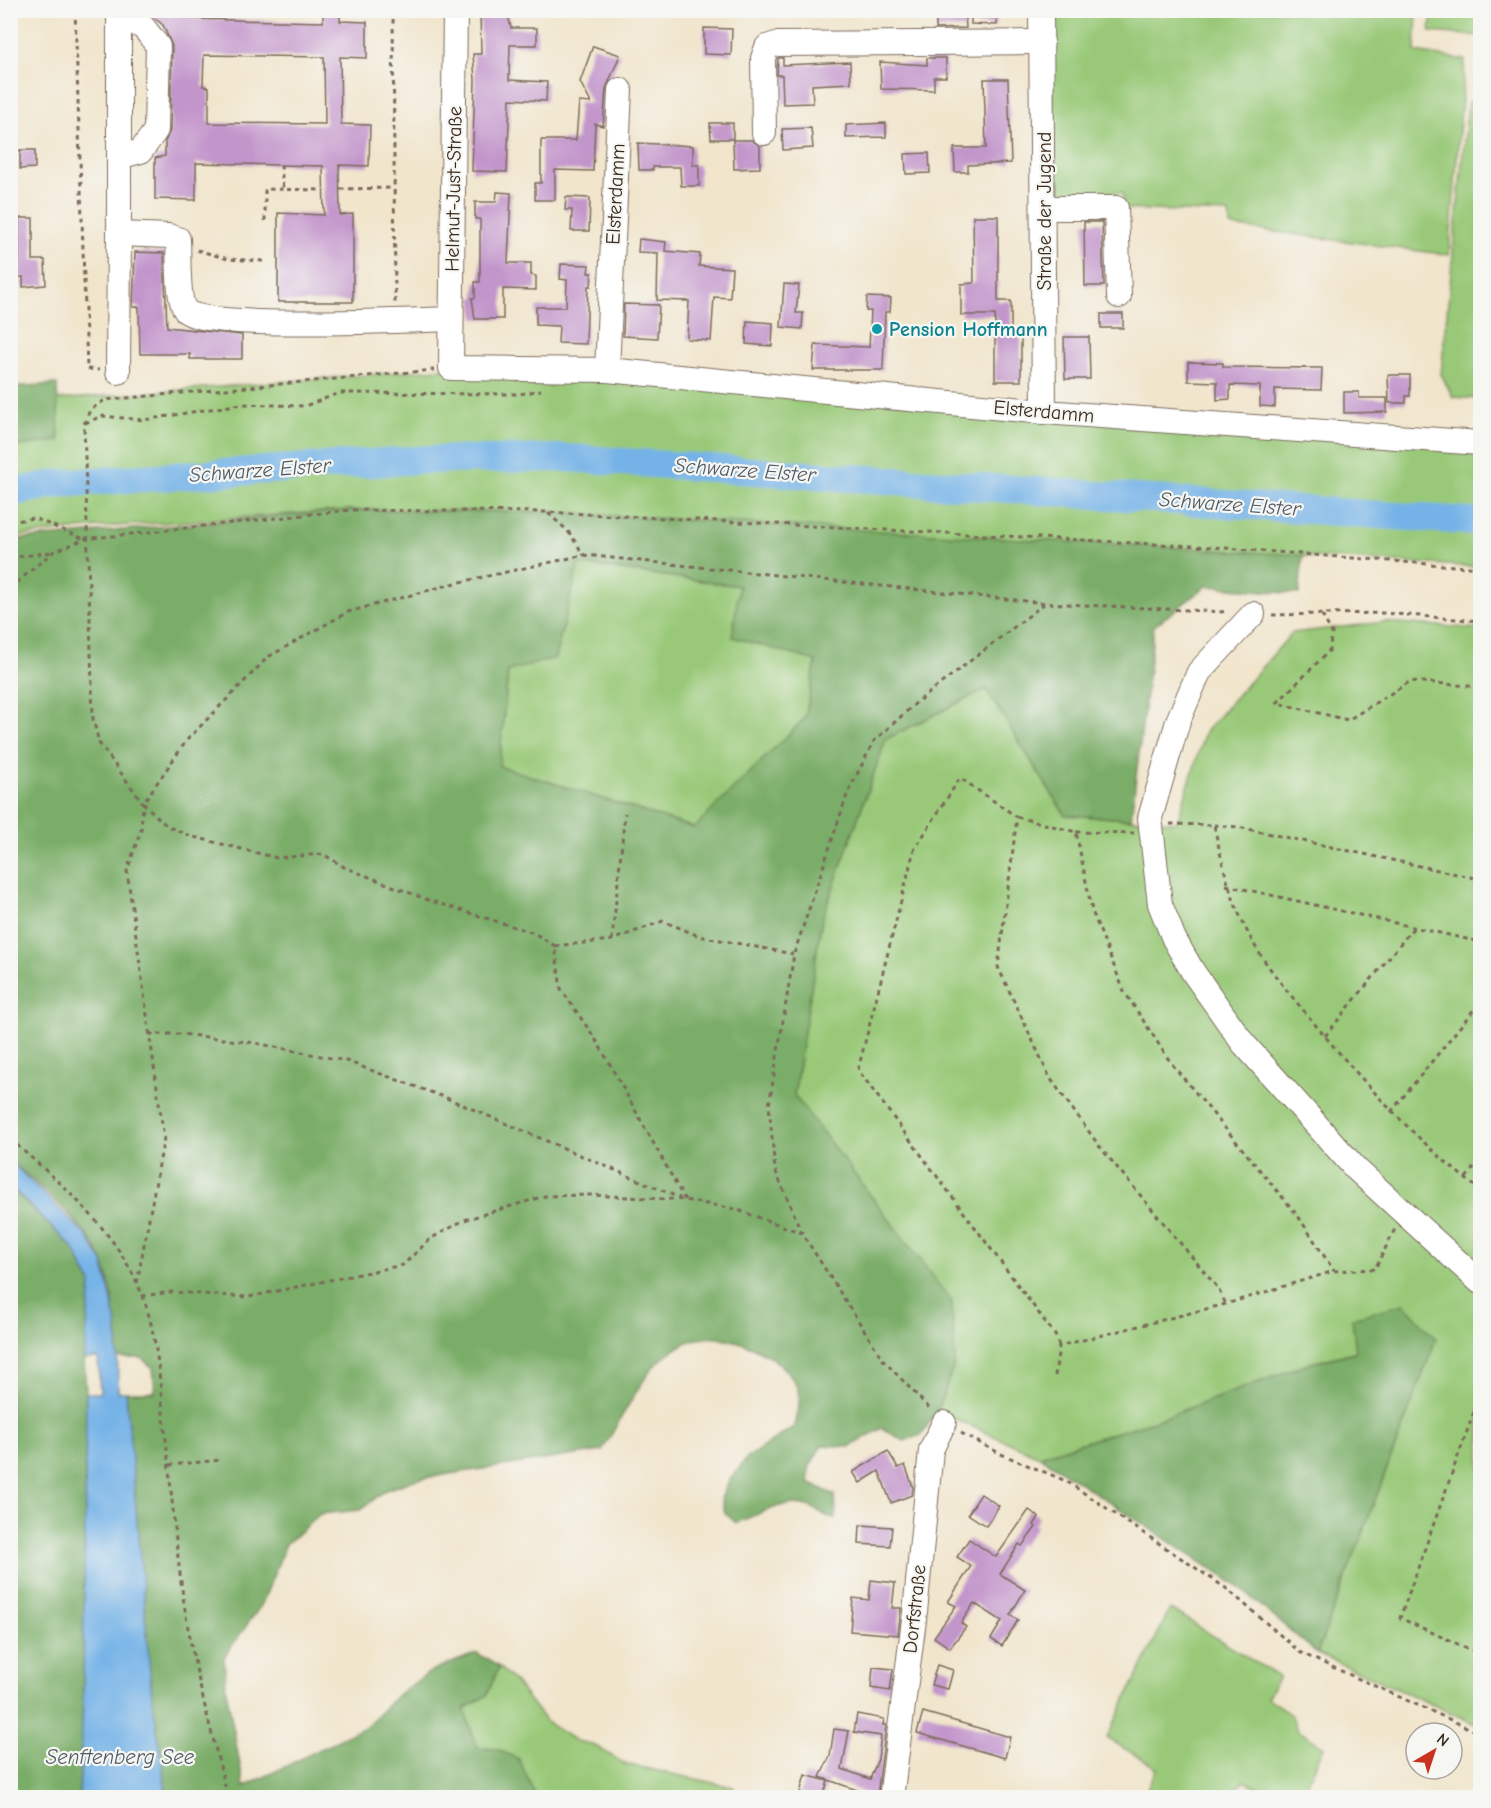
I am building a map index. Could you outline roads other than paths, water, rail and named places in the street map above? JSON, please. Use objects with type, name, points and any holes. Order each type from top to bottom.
[{"type":"street","name":"Helmut-Just-Straße","points":[[451,368],[455,10]]},
{"type":"street","name":"Straße der Jugend","points":[[1041,10],[1044,412]]},
{"type":"street","points":[[118,372],[119,12]]},
{"type":"street","points":[[119,12],[144,28],[158,46],[156,130],[141,151],[119,157]]},
{"type":"street","points":[[764,133],[763,58],[767,47],[776,44],[1042,42]]},
{"type":"street","name":"Elsterdamm","points":[[607,370],[620,90]]},
{"type":"street","points":[[1044,208],[1116,208],[1119,296]]},
{"type":"street","points":[[119,234],[174,237],[178,244],[182,301],[192,316],[281,322],[450,319]]},
{"type":"street","name":"Elsterdamm","points":[[451,368],[607,370],[1044,412],[1480,443]]},
{"type":"street","points":[[1253,614],[1199,672],[1175,732],[1150,818],[1160,904],[1174,939],[1193,972],[1243,1043],[1356,1169],[1407,1213],[1480,1282]]},
{"type":"street","name":"Dorfstraße","points":[[891,1797],[915,1612],[931,1450],[944,1424]]},
{"type":"water","name":"Senftenberg See","points":[[10,1161],[85,1234],[103,1262],[117,1324],[118,1392],[126,1392],[152,1695],[167,1797],[79,1797],[83,1704],[86,1393],[100,1393],[98,1358],[84,1359],[91,1283],[73,1248],[11,1187]]},
{"type":"waterway","name":"Schwarze Elster","points":[[10,493],[53,484],[417,460],[567,458],[1480,522]]},
{"type":"place","name":"Pension Hoffmann","points":[[877,329]]}]
